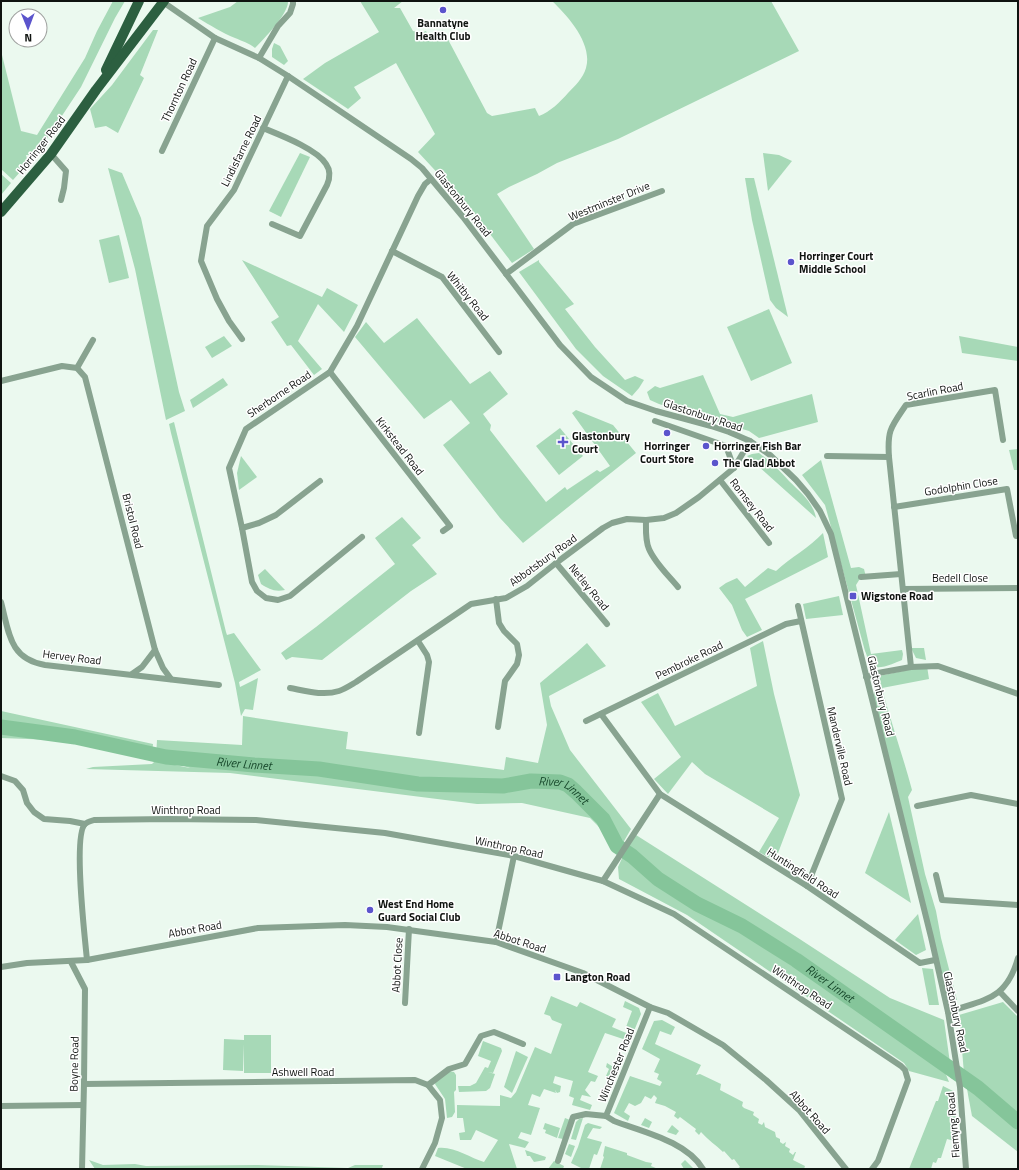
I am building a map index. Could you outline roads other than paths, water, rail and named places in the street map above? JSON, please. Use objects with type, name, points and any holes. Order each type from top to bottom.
[{"type":"main road","name":"Horringer Road","points":[[96,90],[139,1]]},
{"type":"main road","name":"Horringer Road","points":[[1,212],[51,154],[96,90],[163,1]]},
{"type":"street","name":"Glastonbury Road","points":[[163,1],[215,38],[259,58],[288,76],[422,168],[463,218],[560,345],[591,376],[627,400],[723,430],[750,441],[770,455],[808,494],[820,511],[831,534],[948,1012],[958,1079]]},
{"type":"street","points":[[259,58],[278,26],[290,13],[293,1]]},
{"type":"street","name":"Thornton Road","points":[[162,151],[215,38]]},
{"type":"street","name":"Lindisfarne Road","points":[[242,339],[229,321],[217,299],[201,261],[207,226],[234,190],[288,76]]},
{"type":"street","points":[[263,128],[291,140],[324,160],[330,173],[330,179],[327,186],[300,236],[272,224]]},
{"type":"street","points":[[51,154],[66,171],[61,200]]},
{"type":"street","name":"Sherborne Road","points":[[362,537],[290,596],[278,600],[266,598],[257,591],[252,582],[229,468],[246,429],[330,372],[357,326],[418,196],[425,184],[431,179]]},
{"type":"street","name":"Westminster Drive","points":[[506,274],[573,224],[662,191]]},
{"type":"street","name":"Whitby Road","points":[[392,251],[442,277],[499,352]]},
{"type":"street","points":[[1,381],[58,367],[69,366],[77,368],[94,340]]},
{"type":"street","name":"Bristol Road","points":[[77,368],[83,374],[87,382],[155,650],[163,668],[171,679]]},
{"type":"street","name":"Kirkstead Road","points":[[330,372],[450,526],[443,531]]},
{"type":"street","name":"Scarlin Road","points":[[910,667],[889,457],[888,440],[892,426],[906,405],[995,390],[1003,440]]},
{"type":"street","points":[[655,421],[726,446],[734,468]]},
{"type":"street","name":"Abbotsbury Road","points":[[290,688],[328,693],[340,691],[418,641],[470,604],[506,598],[527,586],[602,528],[612,523],[627,519],[646,520],[664,518],[676,513],[734,468],[750,441]]},
{"type":"street","points":[[828,456],[889,457]]},
{"type":"street","name":"Romsey Road","points":[[720,480],[769,543]]},
{"type":"street","points":[[242,528],[276,516],[320,481]]},
{"type":"street","name":"Godolphin Close","points":[[894,507],[1007,488],[1016,536]]},
{"type":"street","points":[[646,520],[646,538],[648,548],[653,557],[678,587]]},
{"type":"street","name":"Netley Road","points":[[556,563],[607,624]]},
{"type":"street","points":[[864,569],[863,577],[901,574]]},
{"type":"street","name":"Bedell Close","points":[[903,589],[1018,588]]},
{"type":"street","points":[[496,599],[499,623],[504,631],[517,644],[519,655],[517,664],[505,681],[498,727]]},
{"type":"street","name":"Hervey Road","points":[[1,602],[12,641],[16,649],[26,659],[38,664],[219,685]]},
{"type":"street","name":"Manderville Road","points":[[798,606],[842,799],[807,886]]},
{"type":"street","name":"Pembroke Road","points":[[586,721],[786,624],[801,621]]},
{"type":"street","points":[[418,641],[427,655],[429,662],[419,733]]},
{"type":"street","points":[[132,674],[142,667],[155,650]]},
{"type":"street","points":[[866,677],[878,673],[910,667],[938,666],[1018,694]]},
{"type":"street","name":"Huntingfield Road","points":[[601,714],[660,794],[807,886],[920,963],[935,960]]},
{"type":"street","points":[[1,776],[15,782],[22,790],[27,803],[34,812],[44,819],[85,824],[79,858],[87,960]]},
{"type":"street","points":[[603,881],[660,794]]},
{"type":"street","points":[[917,806],[971,794],[1018,804]]},
{"type":"street","name":"Winthrop Road","points":[[85,824],[94,820],[256,820],[385,833],[514,856],[603,881],[674,914],[905,1070],[908,1080],[906,1088],[878,1161],[872,1169]]},
{"type":"street","points":[[496,942],[514,856]]},
{"type":"street","points":[[936,875],[942,900],[1018,905]]},
{"type":"street","name":"Abbot Road","points":[[1,968],[27,963],[87,960],[258,928],[345,925],[409,929],[496,942],[583,972],[650,1007],[668,1013],[723,1045],[766,1080],[799,1110],[846,1169]]},
{"type":"street","name":"Abbot Close","points":[[405,1003],[409,929]]},
{"type":"street","points":[[948,1012],[980,1002],[1000,992],[1010,978],[1018,958]]},
{"type":"street","name":"Boyne Road","points":[[71,962],[85,989],[82,1169]]},
{"type":"street","points":[[1000,992],[1018,1011]]},
{"type":"street","name":"Winchester Road","points":[[650,1007],[606,1116],[614,1122],[675,1144],[689,1154],[703,1169]]},
{"type":"street","points":[[422,1169],[435,1143],[442,1118],[440,1100],[428,1085],[448,1069],[465,1064],[481,1036],[494,1032],[523,1044]]},
{"type":"street","name":"Flemyng Road","points":[[958,1079],[966,1169]]},
{"type":"street","name":"Ashwell Road","points":[[84,1084],[416,1080],[428,1085]]},
{"type":"street","points":[[1,1106],[83,1105]]},
{"type":"street","points":[[558,1161],[573,1117],[586,1114],[606,1116]]},
{"type":"waterway","name":"River Linnet","points":[[1,727],[75,737],[166,757],[319,769],[418,784],[503,786],[531,781],[560,782],[568,785],[603,819],[617,846],[632,856],[658,879],[697,904],[742,926],[796,960],[978,1088],[1018,1122]]},
{"type":"place","name":"Bannatyne Health Club","points":[[443,10]]},
{"type":"place","name":"Horringer Court Middle School","points":[[791,262]]},
{"type":"place","name":"Horringer Court Store","points":[[667,433]]},
{"type":"place","name":"Glastonbury Court","points":[[563,442]]},
{"type":"place","name":"Horringer Fish Bar","points":[[706,446]]},
{"type":"place","name":"The Glad Abbot","points":[[715,463]]},
{"type":"place","name":"Wigstone Road","points":[[853,596]]},
{"type":"place","name":"West End Home Guard Social Club","points":[[370,910]]},
{"type":"place","name":"Langton Road","points":[[557,977]]}]
